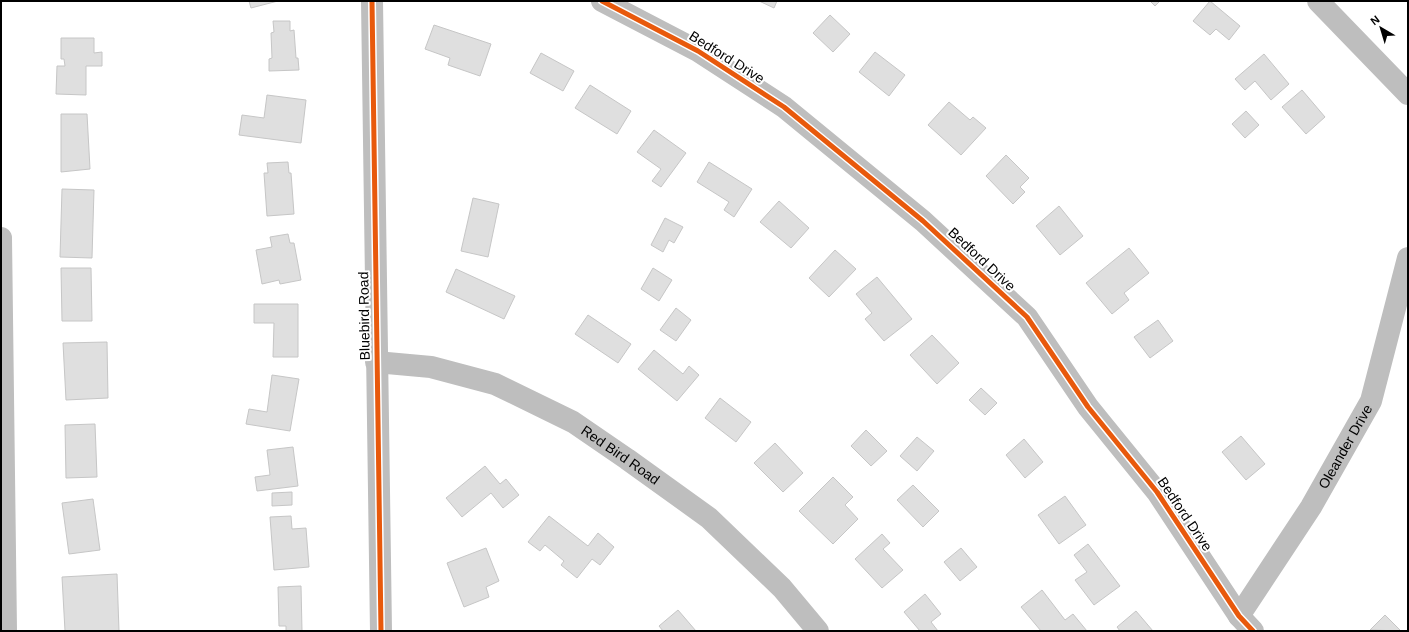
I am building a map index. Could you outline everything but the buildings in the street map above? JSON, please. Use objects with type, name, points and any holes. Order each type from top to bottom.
[{"type":"street","name":"Bluebird Road","points":[[372,1],[381,631]]},
{"type":"street","name":"Bedford Drive","points":[[602,1],[698,51],[784,108],[923,221],[1027,317],[1088,407],[1157,492],[1246,624]]},
{"type":"street","points":[[1318,1],[1408,94]]},
{"type":"street","points":[[1,238],[3,507],[6,631]]},
{"type":"street","name":"Oleander Drive","points":[[1246,624],[1371,401],[1408,258]]},
{"type":"street","name":"Red Bird Road","points":[[376,362],[431,367],[495,384],[573,422],[627,458],[709,518],[782,588],[818,631]]},
{"type":"cycle path","points":[[372,1],[381,631]]},
{"type":"cycle path","points":[[602,1],[698,51],[784,107],[923,221],[1027,317],[1088,407],[1157,492],[1239,616],[1253,631]]}]
